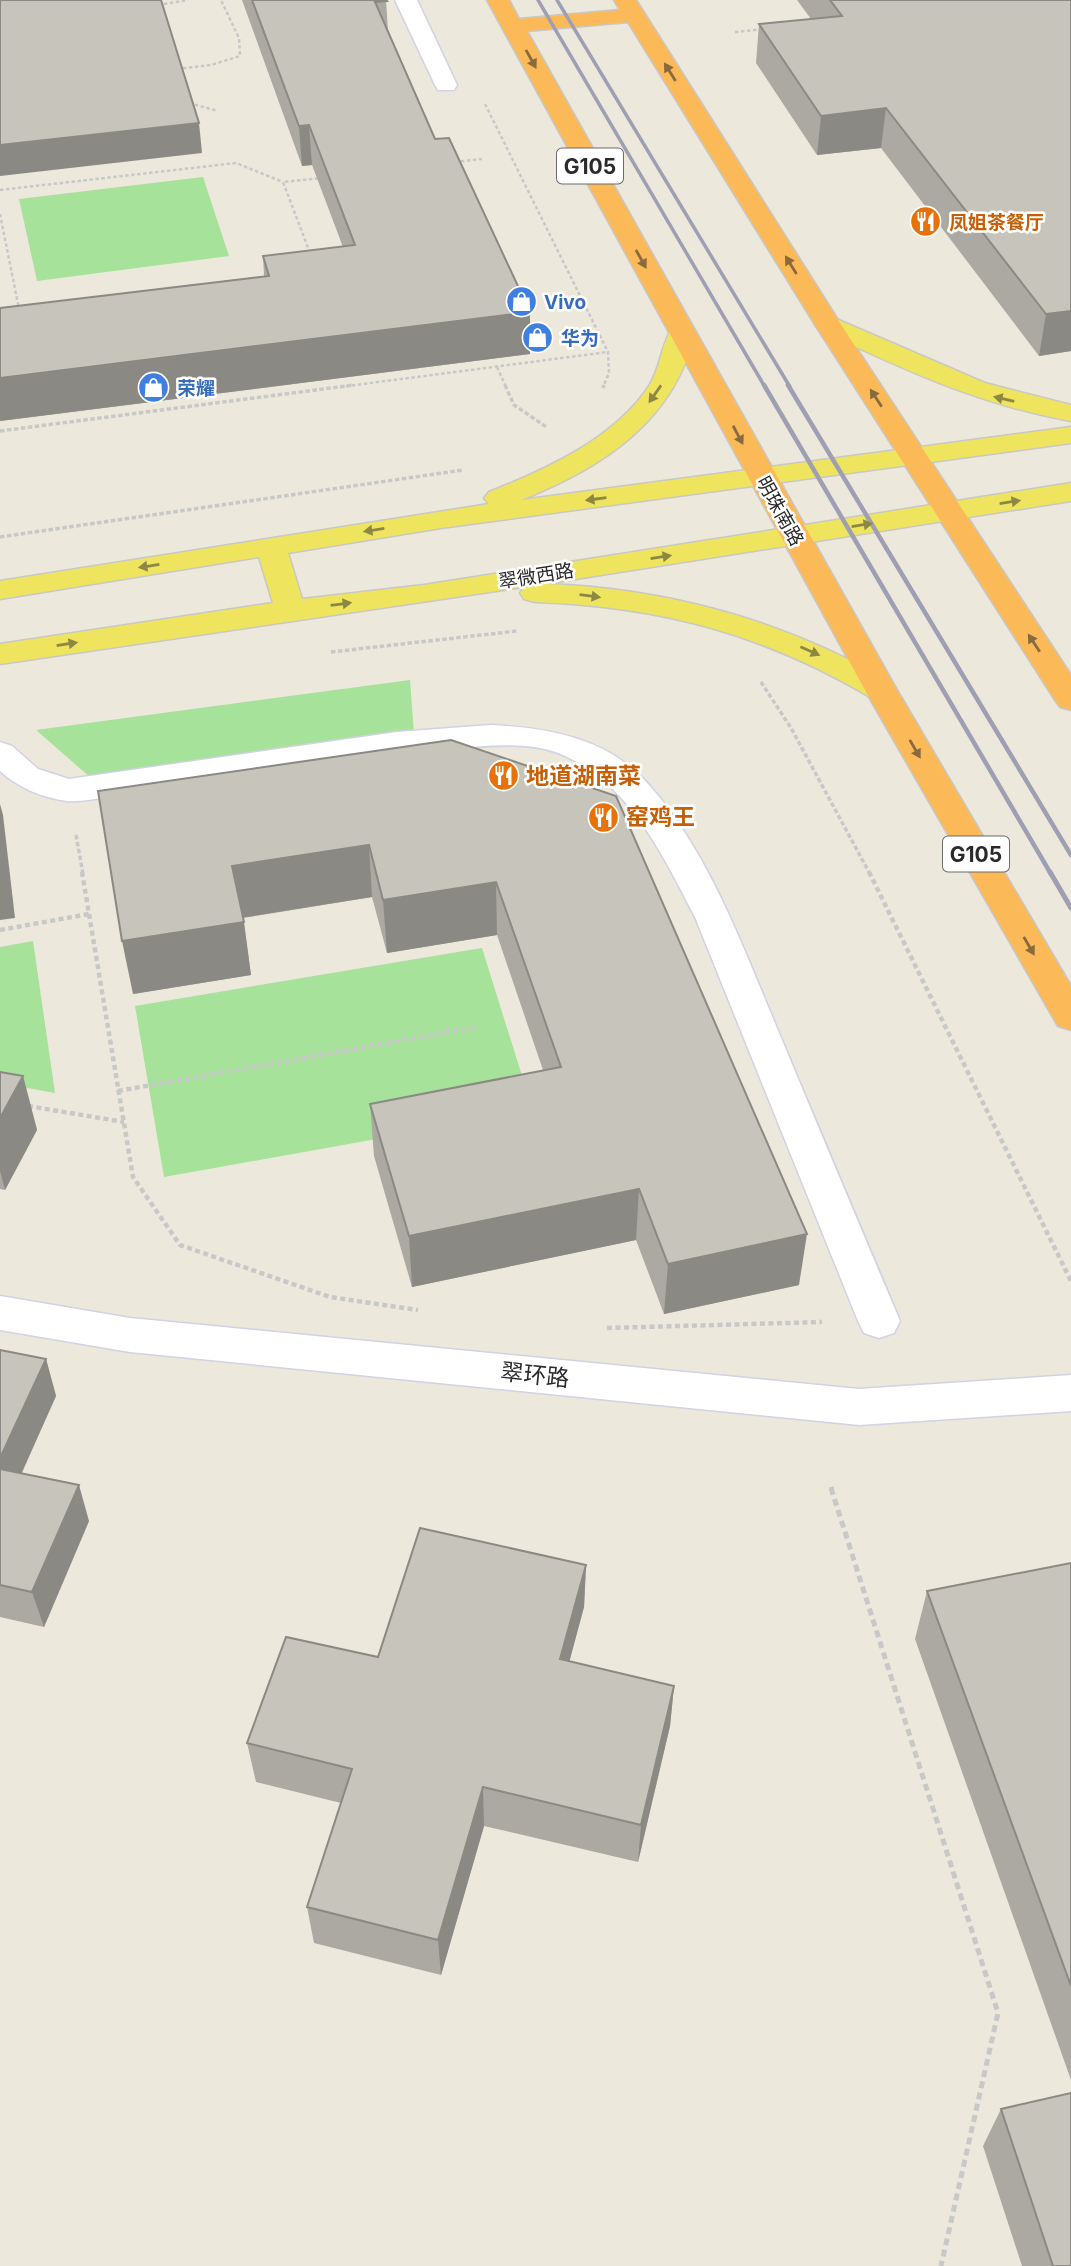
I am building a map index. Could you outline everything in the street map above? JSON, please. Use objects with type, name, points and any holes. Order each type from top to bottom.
[{"type":"highway","name":"明珠南路","points":[[498,0],[794,536],[1071,1017]]},
{"type":"highway","points":[[513,26],[630,8],[827,323],[1071,700]]},
{"type":"main road","points":[[827,323],[941,378],[992,397],[1071,413]]},
{"type":"main road","points":[[441,519],[531,487],[595,452],[648,404],[672,369],[681,332]]},
{"type":"main road","points":[[0,590],[441,519],[1071,435]]},
{"type":"main road","name":"翠微西路","points":[[0,654],[289,610],[424,594],[1071,492]]},
{"type":"main road","points":[[271,547],[289,610]]},
{"type":"main road","points":[[424,594],[569,593],[690,613],[791,643],[828,659],[881,690]]},
{"type":"street","points":[[405,0],[446,85]]},
{"type":"street","points":[[5,763],[26,777],[68,790],[397,742],[491,736],[541,738],[576,748],[608,768],[637,792],[678,852],[713,917],[879,1321]]},
{"type":"street","name":"翠环路","points":[[0,1313],[130,1335],[859,1407],[1071,1392]]},
{"type":"path","points":[[151,7],[188,0]]},
{"type":"path","points":[[172,70],[211,65],[240,56],[239,38],[221,0]]},
{"type":"path","points":[[736,32],[776,28]]},
{"type":"path","points":[[480,94],[608,352],[609,373],[602,391]]},
{"type":"path","points":[[178,104],[191,103],[218,111]]},
{"type":"path","points":[[455,162],[482,159]]},
{"type":"path","points":[[0,190],[236,163],[283,182],[323,178]]},
{"type":"path","points":[[283,182],[311,257]]},
{"type":"path","points":[[0,214],[21,318]]},
{"type":"path","points":[[0,431],[608,352]]},
{"type":"path","points":[[496,367],[514,405],[548,429]]},
{"type":"path","points":[[0,537],[467,469]]},
{"type":"path","points":[[68,790],[133,1177],[180,1245],[330,1297],[425,1311]]},
{"type":"path","points":[[0,930],[89,914]]},
{"type":"path","points":[[118,1091],[477,1027]]},
{"type":"path","points":[[14,1103],[124,1122]]},
{"type":"path","points":[[601,1329],[879,1321]]},
{"type":"path","points":[[831,1487],[998,2013],[941,2266]]},
{"type":"green space","points":[[203,177],[229,256],[37,281],[19,199]]},
{"type":"green space","points":[[410,680],[414,734],[91,778],[36,730]]},
{"type":"green space","points":[[33,941],[55,1093],[0,1083],[0,947]]},
{"type":"green space","points":[[482,948],[533,1111],[164,1177],[135,1006]]},
{"type":"building","points":[[0,0],[161,0],[199,123],[0,145]]},
{"type":"building","points":[[252,0],[387,1],[375,2],[435,139],[449,138],[530,312],[0,378],[0,308],[269,276],[263,256],[355,245],[309,125],[299,126]]},
{"type":"building","points":[[830,0],[1071,0],[1071,311],[1046,314],[886,108],[821,116],[759,24],[842,16]]},
{"type":"building","points":[[451,740],[616,796],[807,1234],[668,1264],[639,1189],[409,1236],[370,1104],[561,1067],[496,882],[383,900],[369,845],[232,866],[244,922],[122,941],[98,791]]},
{"type":"building","points":[[0,1072],[23,1076],[0,1118]]},
{"type":"building","points":[[0,1350],[46,1359],[0,1458]]},
{"type":"building","points":[[0,1469],[79,1485],[32,1592],[0,1585]]},
{"type":"building","points":[[420,1528],[586,1565],[560,1659],[674,1686],[641,1825],[483,1787],[438,1940],[307,1907],[352,1769],[247,1743],[286,1637],[378,1657]]},
{"type":"building","points":[[1071,1563],[1071,1986],[927,1591]]},
{"type":"building","points":[[1071,2093],[1071,2266],[1053,2266],[1001,2109]]},
{"type":"railway","points":[[538,0],[765,387]]},
{"type":"railway","points":[[557,0],[790,387]]},
{"type":"railway","points":[[764,385],[1051,874]]},
{"type":"railway","points":[[788,385],[1071,855]]},
{"type":"railway","points":[[1050,872],[1071,908]]},
{"type":"place","name":"凤姐茶餐厅","points":[[926,222]]},
{"type":"place","name":"Vivo","points":[[521,302]]},
{"type":"place","name":"华为","points":[[538,338]]},
{"type":"place","name":"荣耀","points":[[154,388]]},
{"type":"place","name":"地道湖南菜","points":[[503,776]]},
{"type":"place","name":"窑鸡王","points":[[603,817]]}]
